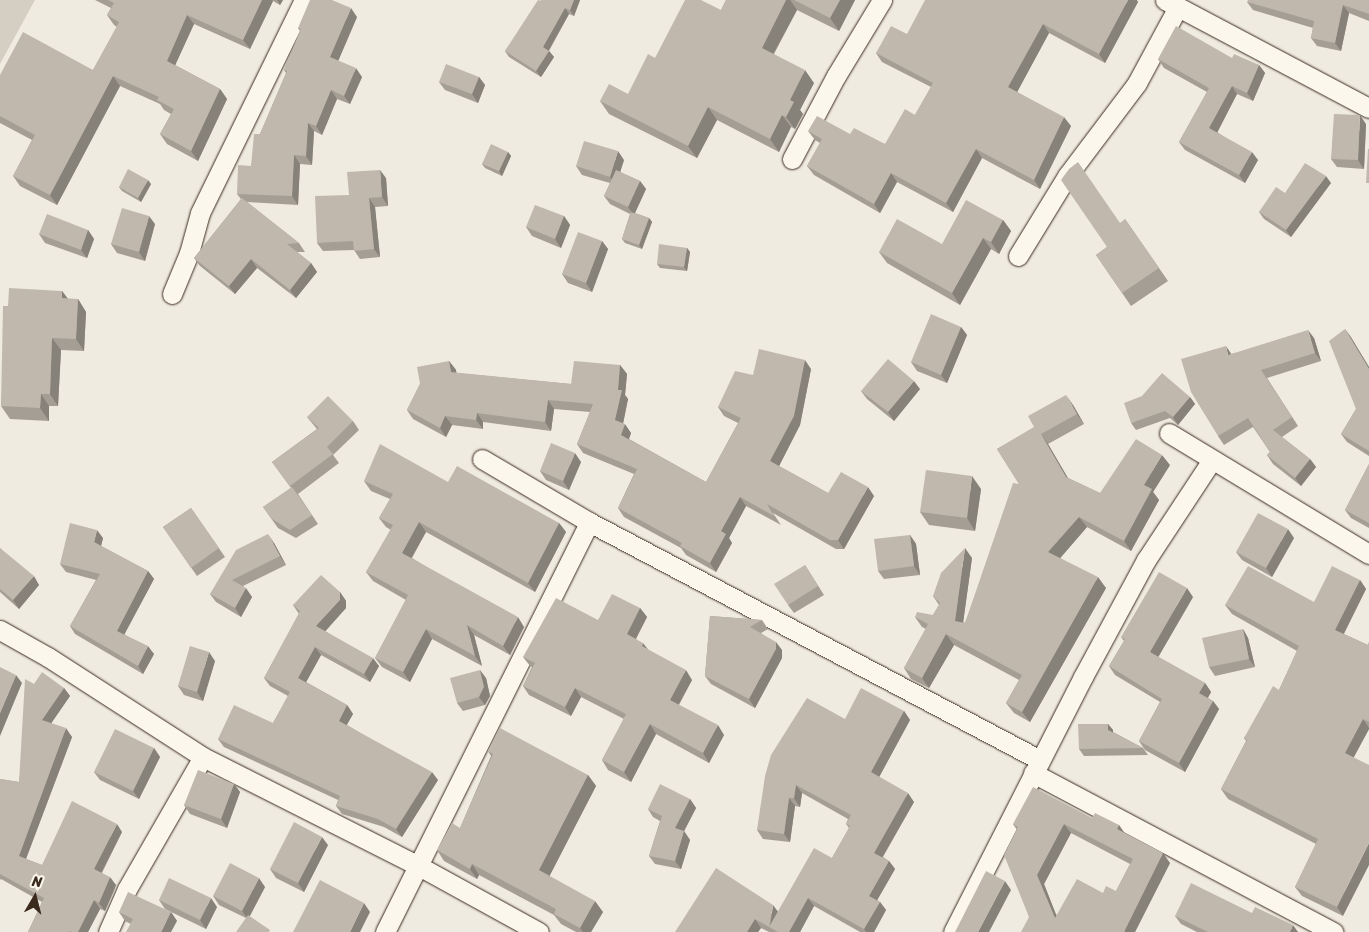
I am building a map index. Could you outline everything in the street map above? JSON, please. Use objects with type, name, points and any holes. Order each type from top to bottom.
[{"type":"street","points":[[172,294],[189,254],[200,213],[304,0]]},
{"type":"street","points":[[792,158],[836,76],[882,0]]},
{"type":"street","points":[[1018,256],[1067,176],[1137,83],[1172,3],[1369,108]]},
{"type":"street","points":[[1169,433],[1369,554]]},
{"type":"street","points":[[482,459],[589,522],[1037,766],[1333,932]]},
{"type":"street","points":[[953,932],[1037,766],[1146,560],[1212,460]]},
{"type":"street","points":[[384,932],[589,522]]},
{"type":"street","points":[[0,630],[48,657],[203,758],[417,865],[539,932]]},
{"type":"street","points":[[108,932],[127,889],[203,758]]},
{"type":"shaded area","points":[[0,0],[35,0],[0,64]]},
{"type":"building","points":[[108,0],[262,0],[243,40],[187,15],[167,61],[220,89],[191,151],[160,134],[174,109],[157,100],[159,97],[113,76],[50,195],[13,176],[35,135],[0,116],[0,75],[23,32],[93,70],[119,22],[107,15],[114,3]]},
{"type":"building","points":[[310,0],[332,0],[351,8],[330,57],[356,68],[344,96],[331,90],[316,126],[308,123],[306,156],[294,155],[292,196],[237,194],[238,165],[251,166],[254,134],[260,134],[287,71],[284,70],[301,29],[298,28]]},
{"type":"building","points":[[538,0],[574,0],[570,10],[565,8],[543,47],[549,51],[536,71],[505,51]]},
{"type":"building","points":[[685,0],[701,0],[721,10],[726,0],[786,0],[762,48],[805,70],[790,100],[794,102],[786,117],[782,115],[770,139],[708,107],[688,146],[600,101],[609,84],[628,94],[648,54],[655,58]]},
{"type":"building","points":[[794,0],[840,0],[830,18]]},
{"type":"building","points":[[925,0],[1128,0],[1099,54],[1043,24],[1008,87],[1064,117],[1034,180],[976,149],[946,203],[891,173],[874,204],[807,166],[822,139],[808,131],[817,116],[850,134],[854,128],[885,144],[905,109],[915,115],[933,83],[876,53],[891,26],[907,34]]},
{"type":"building","points":[[1248,0],[1369,0],[1369,14],[1343,5],[1335,43],[1311,38],[1314,21],[1247,2]]},
{"type":"building","points":[[1176,26],[1232,58],[1234,54],[1259,65],[1247,93],[1232,86],[1209,128],[1252,152],[1239,175],[1179,142],[1209,88],[1158,59]]},
{"type":"building","points":[[446,64],[479,77],[472,94],[439,82]]},
{"type":"building","points":[[1334,114],[1360,115],[1358,160],[1331,159]]},
{"type":"building","points":[[584,141],[618,151],[610,177],[576,166]]},
{"type":"building","points":[[491,144],[508,152],[499,171],[482,164]]},
{"type":"building","points":[[1368,149],[1369,183],[1366,183]]},
{"type":"building","points":[[1078,162],[1120,223],[1125,219],[1159,268],[1122,293],[1096,255],[1107,247],[1061,180],[1069,169]]},
{"type":"building","points":[[1305,163],[1326,176],[1286,230],[1259,212],[1276,187],[1285,193]]},
{"type":"building","points":[[128,169],[148,180],[138,198],[119,187]]},
{"type":"building","points":[[380,170],[382,197],[369,198],[374,249],[354,251],[353,241],[317,243],[315,196],[349,195],[347,172]]},
{"type":"building","points":[[616,170],[640,181],[628,207],[604,196]]},
{"type":"building","points":[[242,198],[299,243],[287,244],[311,263],[290,290],[251,259],[229,286],[194,258]]},
{"type":"building","points":[[966,200],[1003,220],[991,242],[983,238],[952,293],[879,252],[897,219],[942,244]]},
{"type":"building","points":[[535,205],[564,216],[555,239],[526,227]]},
{"type":"building","points":[[122,208],[149,216],[139,252],[111,244]]},
{"type":"building","points":[[631,212],[649,218],[639,245],[622,239]]},
{"type":"building","points":[[47,214],[88,230],[81,250],[39,234]]},
{"type":"building","points":[[578,232],[602,241],[586,283],[562,274]]},
{"type":"building","points":[[659,244],[687,248],[684,267],[657,264]]},
{"type":"building","points":[[9,288],[62,291],[62,298],[78,299],[76,339],[52,338],[50,394],[41,394],[40,408],[1,406],[3,306],[8,306]]},
{"type":"building","points":[[931,314],[961,327],[941,375],[911,362]]},
{"type":"building","points":[[1345,329],[1369,369],[1369,451],[1341,434],[1356,409],[1329,341]]},
{"type":"building","points":[[1308,330],[1315,353],[1261,370],[1292,417],[1273,430],[1310,459],[1295,478],[1267,455],[1270,452],[1248,418],[1218,436],[1191,392],[1181,359],[1226,346],[1228,355]]},
{"type":"building","points":[[759,349],[805,360],[794,416],[770,461],[828,493],[841,472],[868,487],[838,540],[830,540],[767,504],[774,516],[740,497],[721,531],[726,534],[710,563],[680,546],[682,543],[618,508],[637,469],[577,444],[593,404],[548,400],[545,422],[477,413],[476,420],[445,416],[440,428],[407,410],[420,384],[417,367],[449,361],[451,372],[571,384],[574,361],[620,365],[618,390],[622,390],[615,420],[625,424],[621,435],[706,482],[741,418],[718,407],[735,371],[753,375]]},
{"type":"building","points":[[888,359],[914,381],[888,412],[861,391]]},
{"type":"building","points":[[1162,373],[1190,397],[1173,417],[1165,411],[1131,423],[1124,403],[1142,396]]},
{"type":"building","points":[[1066,395],[1077,414],[1041,434],[1066,477],[1100,493],[1136,439],[1162,455],[1144,485],[1152,489],[1124,541],[1079,517],[1048,552],[1098,577],[1022,712],[1006,703],[1022,675],[946,634],[922,678],[904,668],[928,624],[915,617],[917,612],[933,615],[940,603],[933,596],[941,573],[965,548],[955,621],[965,623],[1013,483],[1019,484],[997,449],[1034,427],[1028,416]]},
{"type":"building","points":[[328,396],[353,421],[327,447],[333,454],[290,486],[272,462],[319,428],[307,417]]},
{"type":"building","points":[[551,443],[575,453],[563,481],[540,471]]},
{"type":"building","points":[[380,444],[448,482],[457,466],[559,523],[528,583],[419,522],[402,553],[518,617],[503,646],[467,625],[475,656],[426,629],[403,672],[375,658],[408,595],[366,572],[393,525],[379,518],[393,494],[364,481]]},
{"type":"building","points":[[1369,464],[1369,523],[1345,510]]},
{"type":"building","points":[[926,470],[972,476],[967,518],[920,512]]},
{"type":"building","points":[[292,487],[312,515],[290,530],[272,519],[263,507]]},
{"type":"building","points":[[191,508],[219,548],[191,568],[163,527]]},
{"type":"building","points":[[1258,513],[1288,529],[1266,568],[1236,552]]},
{"type":"building","points":[[70,523],[97,530],[94,542],[148,571],[117,631],[148,646],[138,666],[70,626],[100,574],[60,564]]},
{"type":"building","points":[[268,534],[280,556],[232,580],[246,588],[235,608],[210,594],[236,550]]},
{"type":"building","points":[[910,535],[914,566],[878,571],[874,539]]},
{"type":"building","points":[[0,548],[34,576],[13,600],[0,589]]},
{"type":"building","points":[[805,565],[818,586],[788,605],[774,584]]},
{"type":"building","points":[[1248,566],[1314,602],[1332,566],[1360,580],[1335,630],[1368,645],[1369,642],[1369,722],[1363,719],[1345,753],[1369,765],[1369,843],[1337,907],[1295,887],[1318,839],[1221,789],[1247,740],[1244,738],[1273,686],[1279,690],[1299,646],[1225,605]]},
{"type":"building","points":[[1159,572],[1187,588],[1150,652],[1205,683],[1199,693],[1213,701],[1179,763],[1139,741],[1162,699],[1109,666],[1125,639],[1121,637]]},
{"type":"building","points":[[321,575],[340,592],[340,600],[316,626],[373,658],[364,674],[315,647],[298,678],[347,705],[339,721],[432,772],[396,829],[378,819],[336,806],[340,796],[218,739],[234,705],[273,723],[290,692],[264,678],[300,611],[293,605]]},
{"type":"building","points":[[612,594],[640,608],[627,634],[643,643],[642,646],[686,670],[670,700],[718,725],[703,753],[650,724],[624,772],[602,760],[626,714],[575,688],[565,707],[523,686],[535,663],[523,657],[556,598],[598,620]]},
{"type":"building","points":[[710,616],[762,620],[750,627],[776,642],[776,649],[749,699],[705,676]]},
{"type":"building","points":[[1243,629],[1249,659],[1209,667],[1202,638]]},
{"type":"building","points":[[190,646],[209,652],[197,692],[178,686]]},
{"type":"building","points":[[0,667],[16,675],[0,713]]},
{"type":"building","points":[[480,670],[484,687],[479,697],[457,703],[450,678]]},
{"type":"building","points":[[42,672],[64,688],[42,720],[66,728],[19,856],[42,865],[72,801],[117,824],[94,869],[110,877],[99,903],[94,900],[78,932],[28,932],[44,898],[0,874],[0,779],[19,782],[25,679],[34,684]]},
{"type":"building","points":[[861,688],[904,711],[871,772],[908,793],[874,853],[889,861],[869,896],[880,902],[864,929],[808,898],[789,932],[778,932],[769,927],[814,848],[832,858],[850,826],[846,824],[851,815],[796,785],[794,798],[789,798],[784,834],[757,830],[765,776],[771,755],[807,698],[845,719]]},
{"type":"building","points":[[1078,724],[1108,724],[1108,730],[1143,748],[1079,749]]},
{"type":"building","points":[[500,728],[588,775],[539,870],[595,901],[580,928],[554,914],[556,909],[472,864],[470,869],[437,850],[452,823],[460,828],[493,754],[488,751]]},
{"type":"building","points":[[115,729],[154,748],[133,791],[94,772]]},
{"type":"building","points":[[198,770],[234,784],[221,819],[184,805]]},
{"type":"building","points":[[660,784],[690,799],[675,828],[684,831],[675,861],[649,856],[662,816],[648,809]]},
{"type":"building","points":[[1033,787],[1092,818],[1095,813],[1119,825],[1117,829],[1163,853],[1124,932],[1021,932],[1029,917],[1004,855],[1018,827],[1013,824]],"holes":[[[1064,824],[1133,859],[1116,891],[1106,886],[1103,893],[1077,879],[1055,918],[1037,875]]]},
{"type":"building","points":[[294,822],[322,837],[298,883],[270,869]]},
{"type":"building","points":[[230,863],[259,878],[242,911],[213,896]]},
{"type":"building","points":[[716,868],[773,905],[769,927],[755,919],[747,932],[675,932]]},
{"type":"building","points":[[986,871],[1005,881],[978,932],[955,932]]},
{"type":"building","points":[[169,878],[211,898],[200,920],[159,900]]},
{"type":"building","points":[[320,880],[364,903],[350,932],[293,932]]},
{"type":"building","points":[[1191,883],[1252,913],[1255,907],[1293,925],[1290,932],[1208,932],[1175,916]]},
{"type":"building","points":[[128,892],[171,912],[161,932],[126,932],[133,919],[119,912]]},
{"type":"building","points":[[248,915],[270,930],[269,932],[236,932]]}]
